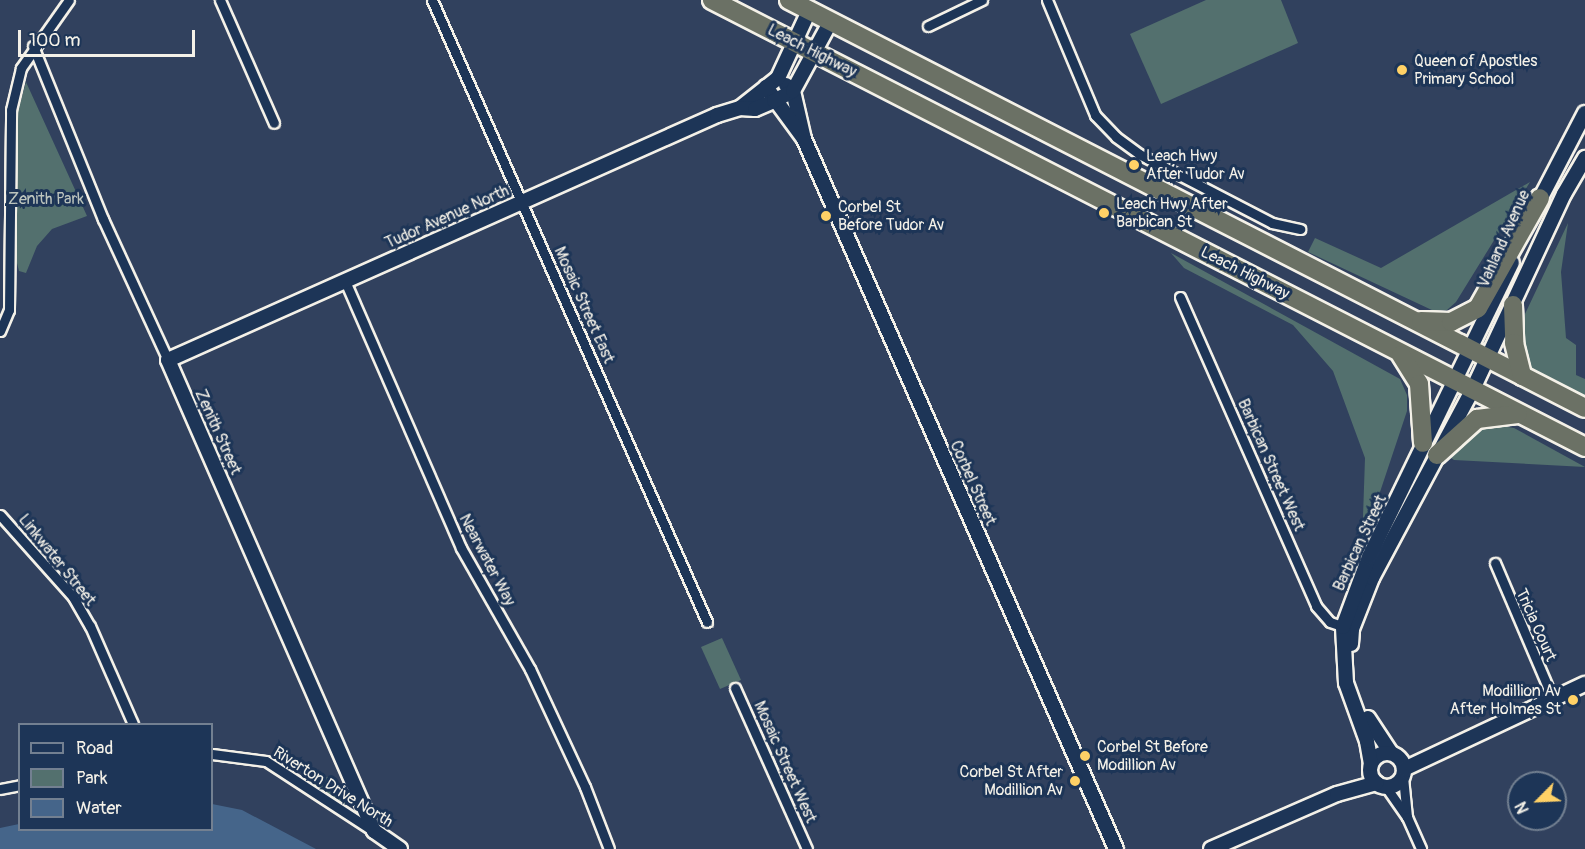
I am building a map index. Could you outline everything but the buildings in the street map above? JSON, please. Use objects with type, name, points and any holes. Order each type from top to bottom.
[{"type":"highway","name":"Leach Highway","points":[[712,0],[1585,447]]},
{"type":"highway","points":[[789,0],[1585,408]]},
{"type":"highway","points":[[1416,321],[1451,322],[1478,308],[1540,198]]},
{"type":"highway","points":[[1513,305],[1514,343],[1522,376]]},
{"type":"highway","points":[[1400,352],[1418,379],[1430,449],[1477,419],[1520,414]]},
{"type":"street","points":[[0,331],[9,310],[11,110],[21,68],[33,46],[68,0]]},
{"type":"street","points":[[220,0],[274,123]]},
{"type":"street","name":"Mosaic Street East","points":[[432,0],[708,622]]},
{"type":"street","points":[[928,26],[982,0]]},
{"type":"street","points":[[1047,0],[1095,115],[1116,136],[1138,154],[1272,223],[1300,229]]},
{"type":"street","name":"Tudor Avenue North","points":[[168,360],[522,202],[740,108],[772,82],[795,42],[809,11]]},
{"type":"street","points":[[772,82],[793,91],[831,21]]},
{"type":"street","name":"Zenith Street","points":[[33,46],[103,219],[168,360],[374,831]]},
{"type":"street","name":"Corbel Street","points":[[772,82],[774,101],[804,139]]},
{"type":"street","name":"Tudor Avenue North","points":[[740,108],[755,109],[793,91]]},
{"type":"street","name":"Corbel Street","points":[[793,91],[804,139],[1116,846]]},
{"type":"street","name":"Vahland Avenue","points":[[1473,389],[1480,354],[1540,198],[1585,113]]},
{"type":"street","name":"Vahland Avenue","points":[[1456,380],[1480,354],[1513,305],[1564,194],[1585,158]]},
{"type":"street","name":"Nearwater Way","points":[[345,281],[462,548],[530,669],[585,787],[609,849]]},
{"type":"street","name":"Barbican Street West","points":[[1180,297],[1316,606],[1330,622],[1347,628]]},
{"type":"street","name":"Barbican Street","points":[[1371,767],[1367,741],[1346,683],[1347,628],[1430,449],[1456,380]]},
{"type":"street","name":"Barbican Street","points":[[1430,449],[1473,389]]},
{"type":"street","name":"Linkwater Street","points":[[0,515],[73,597],[90,626],[133,723]]},
{"type":"street","name":"Tricia Court","points":[[1495,563],[1552,699]]},
{"type":"street","name":"Barbican Street","points":[[1347,628],[1352,669],[1358,693],[1375,734],[1399,764]]},
{"type":"street","points":[[1337,794],[1371,767],[1381,754],[1399,764],[1448,747],[1585,684]]},
{"type":"street","name":"Mosaic Street West","points":[[735,688],[807,849]]},
{"type":"street","name":"Riverton Drive North","points":[[213,754],[266,761],[400,849]]},
{"type":"street","points":[[1211,849],[1337,794],[1381,785],[1396,785],[1399,764]]},
{"type":"street","points":[[1399,764],[1407,817],[1421,849]]},
{"type":"street","points":[[1371,767],[1381,785],[1407,817]]},
{"type":"street","points":[[0,789],[18,785]]},
{"type":"green space","points":[[1206,0],[1281,0],[1298,43],[1161,104],[1130,34]]},
{"type":"green space","name":"Zenith Park","points":[[26,82],[87,216],[52,229],[37,246],[26,273],[19,271],[16,259],[17,114]]},
{"type":"green space","points":[[1530,182],[1456,302],[1447,310],[1434,311],[1308,252],[1315,238],[1381,268]]},
{"type":"green space","points":[[1568,223],[1561,272],[1566,338],[1576,345],[1576,375],[1585,379],[1585,400],[1528,371],[1523,340],[1525,314]]},
{"type":"green space","points":[[1171,253],[1400,379],[1407,395],[1407,411],[1362,546],[1365,458],[1333,371],[1293,325],[1184,268]]},
{"type":"green space","points":[[1488,424],[1514,428],[1585,467],[1454,460],[1448,456],[1465,435]]},
{"type":"green space","points":[[722,638],[741,680],[720,689],[701,647]]},
{"type":"green space","points":[[330,776],[340,791],[353,822],[295,780],[315,781]]},
{"type":"water","points":[[213,804],[242,810],[316,849],[0,849],[0,828],[18,824],[18,831],[213,831]]},
{"type":"place","name":"Queen of Apostles Primary School","points":[[1402,70]]},
{"type":"place","name":"Leach Hwy After Tudor Av","points":[[1134,165]]},
{"type":"place","name":"Leach Hwy After Barbican St","points":[[1104,213]]},
{"type":"place","name":"Corbel St Before Tudor Av","points":[[826,216]]},
{"type":"place","name":"Modillion Av After Holmes St","points":[[1573,700]]},
{"type":"place","name":"Corbel St Before Modillion Av","points":[[1085,756]]},
{"type":"place","name":"Corbel St After Modillion Av","points":[[1075,781]]}]
